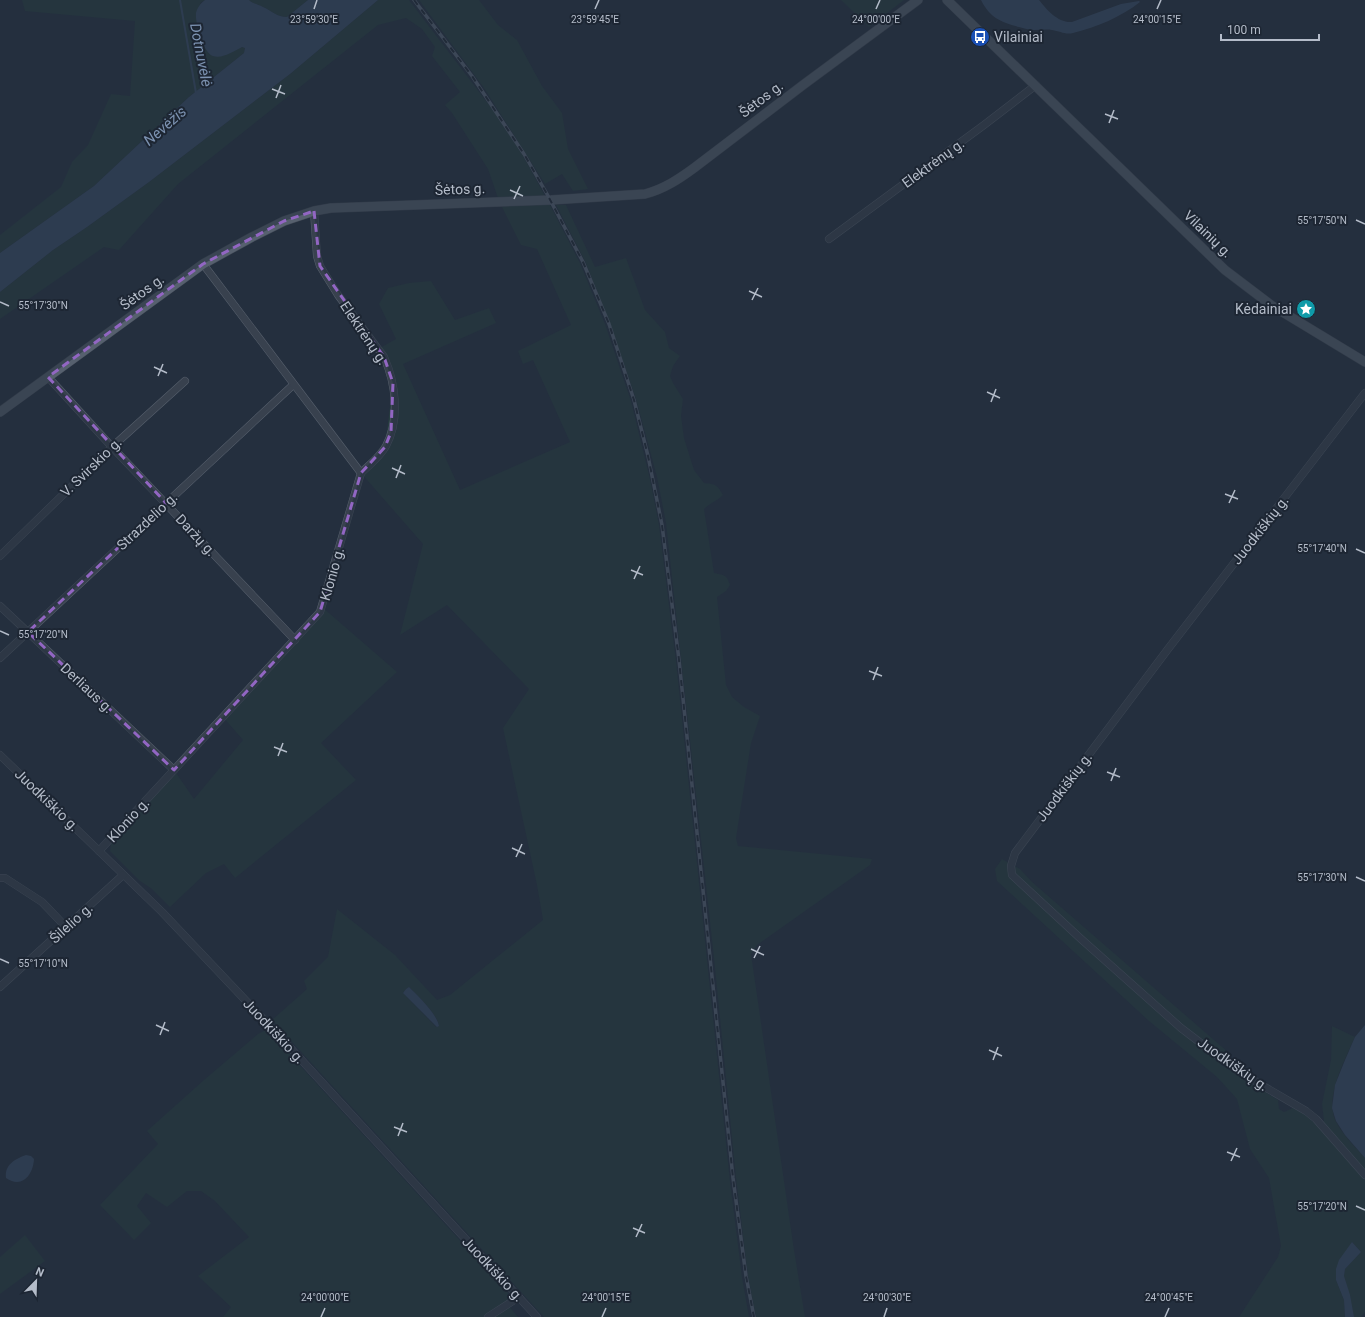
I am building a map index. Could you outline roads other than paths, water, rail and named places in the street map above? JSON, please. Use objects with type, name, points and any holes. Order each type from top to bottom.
[{"type":"main road","name":"Šėtos g.","points":[[0,412],[203,264],[252,237],[298,215],[314,211],[352,207],[550,200],[645,194],[656,191],[681,178],[803,84],[918,0]]},
{"type":"main road","name":"Vilainių g.","points":[[947,0],[1036,85],[1190,237],[1237,280],[1291,318],[1365,362]]},
{"type":"street","name":"Elektrėnų g.","points":[[829,239],[1036,85]]},
{"type":"street","name":"Elektrėnų g.","points":[[314,211],[317,256],[320,266],[338,295],[384,357],[393,383],[395,401],[391,432],[385,447],[361,474]]},
{"type":"street","points":[[203,264],[361,474]]},
{"type":"street","name":"Daržų g.","points":[[48,377],[112,447],[295,640]]},
{"type":"street","name":"V. Svirskio g.","points":[[0,556],[112,447],[184,381]]},
{"type":"street","name":"Strazdelio g.","points":[[0,658],[293,385]]},
{"type":"street","name":"Juodkiškių g.","points":[[1365,393],[1014,853],[1011,866],[1012,875],[1181,1028],[1223,1060],[1306,1111],[1316,1119],[1365,1175]]},
{"type":"street","name":"Klonio g.","points":[[99,851],[320,612],[361,474]]},
{"type":"street","name":"Derliaus g.","points":[[0,606],[174,770]]},
{"type":"street","name":"Juodkiškio g.","points":[[0,755],[162,912],[266,1022],[537,1317]]},
{"type":"street","name":"Šilelio g.","points":[[0,987],[123,875]]},
{"type":"street","points":[[0,878],[5,878],[42,902],[66,926]]},
{"type":"street","points":[[488,1317],[519,1297]]},
{"type":"water","name":"Nevėžis","points":[[205,0],[249,0],[277,15],[287,17],[308,0],[378,0],[290,74],[149,182],[53,250],[0,292],[0,253],[94,186],[189,97],[244,53],[245,48],[242,47],[228,54],[217,57],[213,56],[206,49],[200,37],[196,18],[197,9]]},
{"type":"water","points":[[981,0],[1039,0],[1049,12],[1067,22],[1072,22],[1121,4],[1140,2],[1100,25],[1067,34],[1050,30],[1030,30],[1007,23],[992,15]]},
{"type":"water","points":[[409,987],[435,1016],[439,1026],[437,1027],[403,993]]},
{"type":"water","points":[[1365,1025],[1365,1158],[1345,1135],[1336,1121],[1332,1108],[1335,1085],[1355,1037]]},
{"type":"water","points":[[26,1155],[31,1156],[34,1159],[29,1175],[26,1179],[17,1182],[6,1178],[7,1169],[11,1163]]},
{"type":"water","points":[[1352,1242],[1361,1252],[1345,1269],[1344,1276],[1350,1295],[1354,1317],[1345,1317],[1344,1300],[1336,1280],[1336,1269],[1339,1260]]},
{"type":"waterway","name":"Dotnuvėlė","points":[[180,0],[196,93]]},
{"type":"railway","points":[[414,0],[472,76],[524,154],[547,194],[583,262],[609,324],[634,400],[648,456],[662,525],[679,660],[733,1178],[746,1276],[754,1317]]},
{"type":"place","name":"Vilainiai","points":[[980,37]]},
{"type":"place","name":"Kėdainiai","points":[[1306,309]]}]
